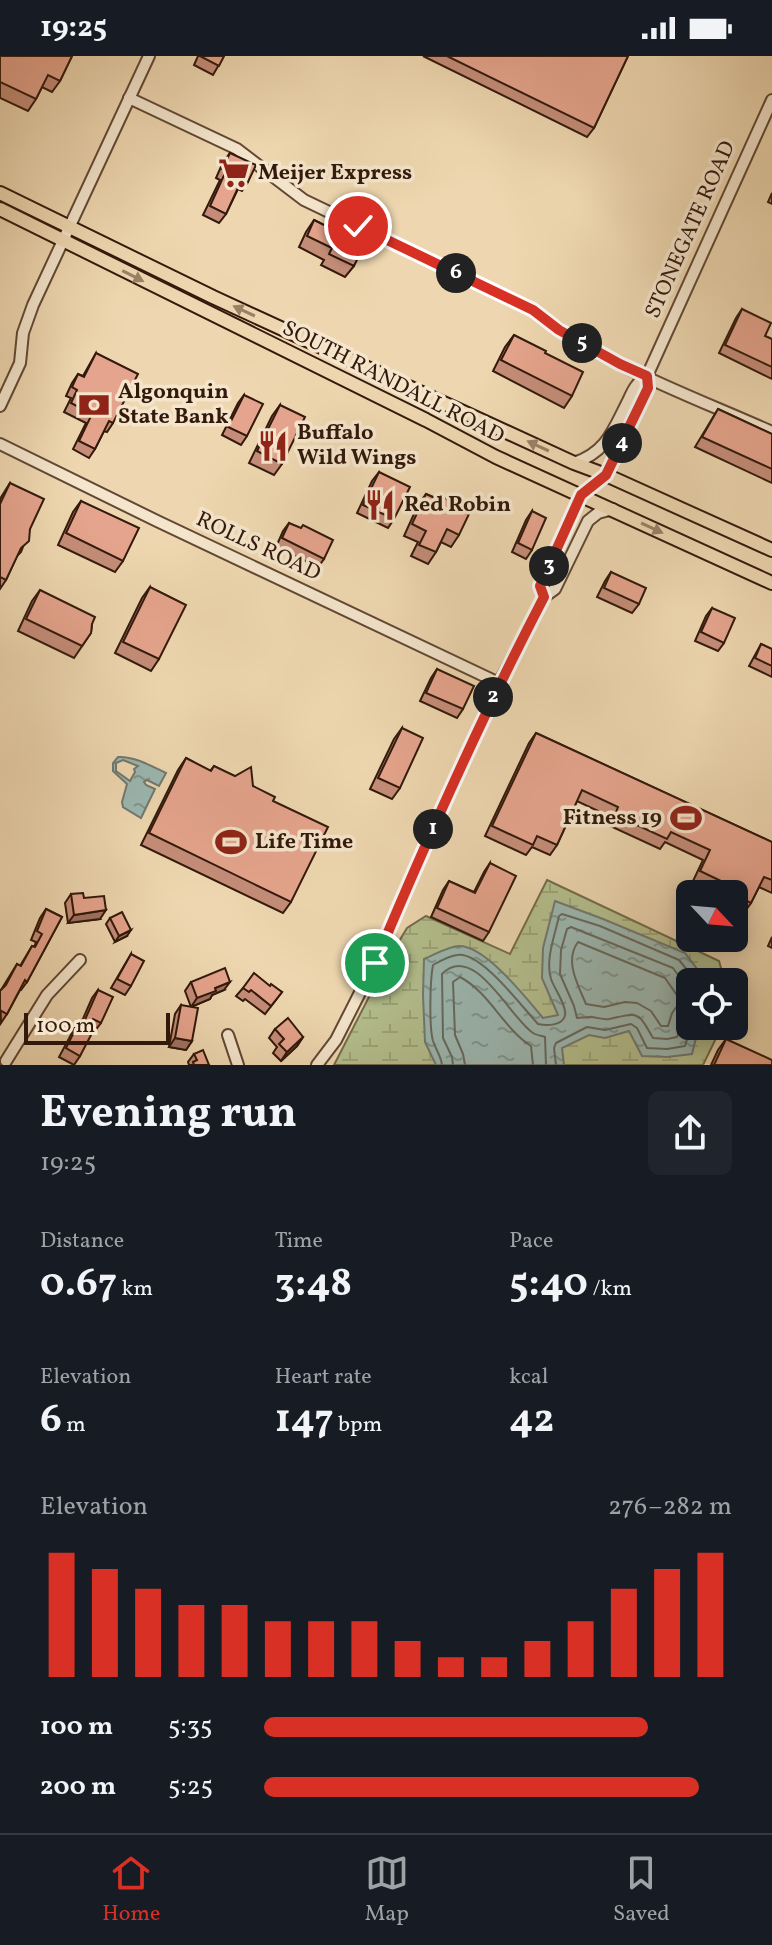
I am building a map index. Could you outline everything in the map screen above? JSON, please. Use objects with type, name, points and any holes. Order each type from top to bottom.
[{"type":"main road","name":"SOUTH RANDALL ROAD","points":[[0,193],[263,320],[772,550]]},
{"type":"main road","name":"SOUTH RANDALL ROAD","points":[[0,209],[496,457],[772,583]]},
{"type":"street","points":[[0,406],[20,363],[23,333],[28,319],[149,56]]},
{"type":"street","points":[[129,98],[237,149],[304,200],[533,310],[559,330],[620,364],[772,432]]},
{"type":"street","name":"STONEGATE ROAD","points":[[544,597],[540,586],[581,495],[606,475],[648,388],[647,376],[772,100]]},
{"type":"street","name":"STONEGATE ROAD","points":[[574,463],[600,450],[609,439],[637,382],[647,376]]},
{"type":"street","name":"ROLLS ROAD","points":[[0,444],[499,683]]},
{"type":"street","name":"STONEGATE ROAD","points":[[317,1065],[336,1040],[375,963],[499,683],[544,597],[555,589],[588,521],[598,513],[613,509]]},
{"type":"street","points":[[6,1061],[47,995],[80,960]]},
{"type":"street","points":[[228,1035],[238,1065]]},
{"type":"green space","points":[[547,880],[676,941],[676,952],[700,952],[719,961],[721,968],[676,968],[676,1040],[715,1040],[703,1065],[334,1065],[407,928],[426,916],[510,954]]},
{"type":"water","points":[[118,757],[130,758],[166,773],[159,786],[147,780],[144,782],[155,789],[141,818],[123,807],[127,784],[113,771],[113,763]],"holes":[[[123,760],[138,766],[130,781],[116,771],[116,763]]]},
{"type":"water","points":[[555,901],[676,949],[676,952],[685,953],[696,968],[676,968],[676,1040],[696,1040],[692,1054],[642,1056],[629,1031],[605,1038],[589,1035],[562,1048],[564,1065],[436,1065],[425,1042],[424,959],[455,946],[470,948],[505,974],[543,1018],[558,1015],[542,978],[543,948]]},
{"type":"building","points":[[0,56],[72,56],[60,81],[48,75],[36,99],[0,82]]},
{"type":"building","points":[[200,56],[224,56],[219,66]]},
{"type":"building","points":[[447,56],[628,56],[594,128]]},
{"type":"building","points":[[230,153],[256,165],[248,182],[242,179],[226,214],[210,206],[226,171],[222,169]]},
{"type":"building","points":[[314,220],[340,233],[343,227],[367,239],[354,266],[329,254],[332,248],[307,236]]},
{"type":"building","points":[[742,309],[771,323],[765,336],[772,339],[772,367],[725,345]]},
{"type":"building","points":[[514,335],[583,372],[572,396],[501,360]]},
{"type":"building","name":"Algonquin State Bank","points":[[96,353],[138,374],[113,423],[109,421],[95,449],[79,441],[92,414],[71,403],[77,390],[72,387],[78,374],[84,377]]},
{"type":"building","points":[[244,395],[263,404],[247,436],[228,427]]},
{"type":"building","name":"Buffalo Wild Wings","points":[[280,405],[305,417],[282,464],[257,451]]},
{"type":"building","points":[[718,409],[772,434],[772,469],[702,437]]},
{"type":"building","name":"Red Robin","points":[[379,472],[410,487],[394,519],[363,505]]},
{"type":"building","points":[[10,483],[44,499],[30,529],[29,541],[21,548],[6,580],[0,577],[0,504]]},
{"type":"building","points":[[426,494],[439,500],[441,496],[469,514],[459,535],[447,529],[436,552],[419,545],[426,531],[412,524]]},
{"type":"building","points":[[81,501],[139,528],[123,561],[66,533]]},
{"type":"building","points":[[532,511],[546,518],[532,550],[518,543]]},
{"type":"building","points":[[289,523],[301,528],[303,525],[333,540],[324,559],[282,538]]},
{"type":"building","points":[[611,572],[646,588],[639,604],[604,588]]},
{"type":"building","points":[[150,587],[186,605],[159,659],[123,642]]},
{"type":"building","points":[[40,590],[95,617],[91,633],[82,646],[26,619]]},
{"type":"building","points":[[712,608],[735,618],[724,643],[701,632]]},
{"type":"building","points":[[761,644],[772,649],[772,666],[755,658]]},
{"type":"building","points":[[437,669],[474,686],[463,709],[426,693]]},
{"type":"building","points":[[402,728],[423,738],[400,788],[378,778]]},
{"type":"building","points":[[536,733],[772,842],[772,880],[764,877],[751,903],[748,902],[748,880],[719,880],[700,871],[710,850],[671,832],[667,839],[615,815],[618,807],[582,790],[557,845],[537,836],[533,845],[492,826]]},
{"type":"building","name":"Life Time","points":[[186,758],[211,771],[214,766],[235,776],[251,767],[253,786],[275,797],[273,801],[328,827],[291,902],[149,833]]},
{"type":"building","points":[[490,863],[516,876],[489,932],[437,908],[449,881],[475,893]]},
{"type":"building","points":[[83,893],[84,898],[104,896],[106,910],[74,915],[71,894]]},
{"type":"building","points":[[46,909],[62,917],[7,1014],[0,1010],[0,990],[17,964],[21,966],[32,946],[35,947],[42,934],[37,931]]},
{"type":"building","points":[[122,912],[131,930],[119,936],[110,918]]},
{"type":"building","points":[[131,954],[144,961],[131,986],[117,979]]},
{"type":"building","points":[[225,968],[230,982],[197,998],[191,982]]},
{"type":"building","points":[[254,973],[282,992],[271,1006],[251,990],[249,992],[243,988]]},
{"type":"building","points":[[98,990],[113,997],[101,1023],[93,1019],[86,1032],[91,1035],[80,1056],[66,1048],[80,1020],[84,1022]]},
{"type":"building","points":[[181,1005],[198,1008],[192,1041],[175,1038]]},
{"type":"building","points":[[288,1018],[303,1037],[287,1052],[279,1044],[284,1039],[275,1029]]},
{"type":"building","points":[[726,1040],[772,1060],[772,1065],[714,1065]]},
{"type":"building","points":[[203,1050],[209,1065],[194,1065],[193,1062],[197,1060],[194,1054]]},
{"type":"place","name":"Meijer Express","points":[[234,173]]},
{"type":"place","name":"Algonquin State Bank","points":[[94,405]]},
{"type":"place","name":"Buffalo Wild Wings","points":[[273,446]]},
{"type":"place","name":"Red Robin","points":[[380,505]]},
{"type":"place","name":"Fitness 19","points":[[686,818]]},
{"type":"place","name":"Life Time","points":[[231,842]]},
{"type":"route","points":[[358,226],[533,310],[559,330],[647,376],[648,388],[606,475],[581,495],[540,586],[544,597],[499,683],[375,963]]}]
